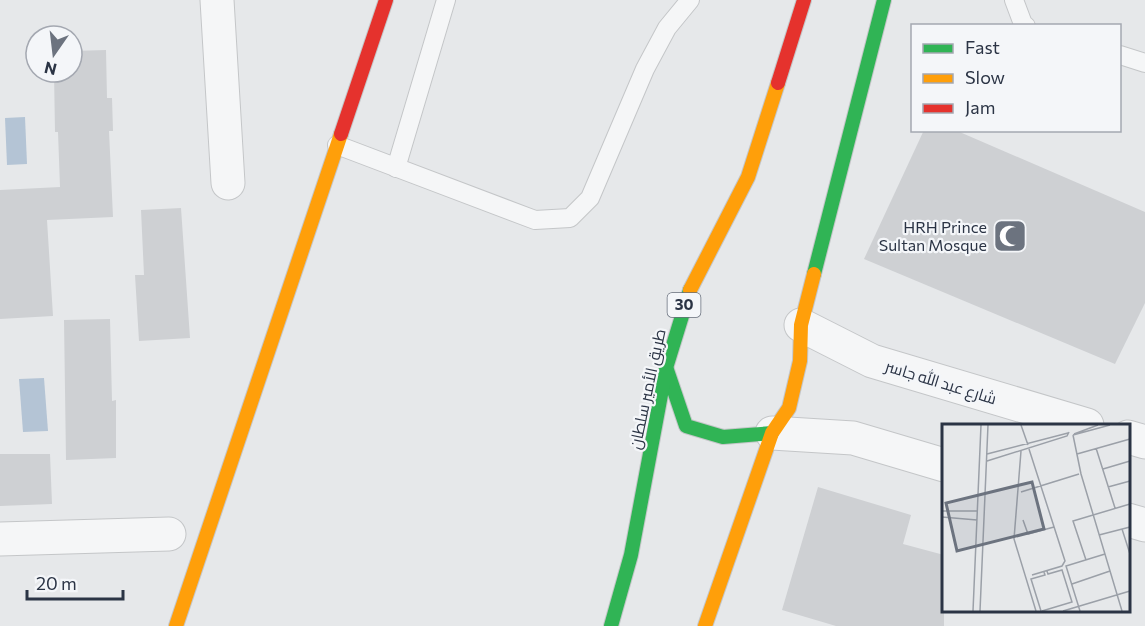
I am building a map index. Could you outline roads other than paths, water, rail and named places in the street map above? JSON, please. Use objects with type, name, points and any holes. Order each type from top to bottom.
[{"type":"main road","points":[[176,626],[386,0]]},
{"type":"main road","name":"طريق الأمير سلطان","points":[[611,626],[631,555],[666,368],[687,295],[748,177],[804,0]]},
{"type":"main road","points":[[705,626],[772,433],[789,408],[800,361],[801,325],[884,0]]},
{"type":"main road","points":[[666,368],[686,426],[723,437],[772,433]]},
{"type":"street","points":[[217,0],[228,183]]},
{"type":"street","name":"شارع عبد الله جاسر","points":[[801,325],[872,361],[1084,424]]},
{"type":"street","points":[[772,433],[853,438],[942,464]]},
{"type":"street","points":[[1130,438],[1145,442]]},
{"type":"street","points":[[1130,521],[1145,525]]},
{"type":"street","points":[[0,539],[169,534]]},
{"type":"lane","points":[[396,168],[446,0]]},
{"type":"lane","points":[[337,146],[535,220],[570,218],[590,198],[645,69],[667,28],[690,0]]},
{"type":"lane","points":[[1014,0],[1023,24]]},
{"type":"lane","points":[[1121,56],[1145,63]]},
{"type":"water","points":[[25,117],[27,164],[7,165],[5,118]]},
{"type":"water","points":[[44,378],[48,431],[23,432],[19,379]]},
{"type":"place","name":"HRH Prince Sultan Mosque","points":[[1010,236]]}]
